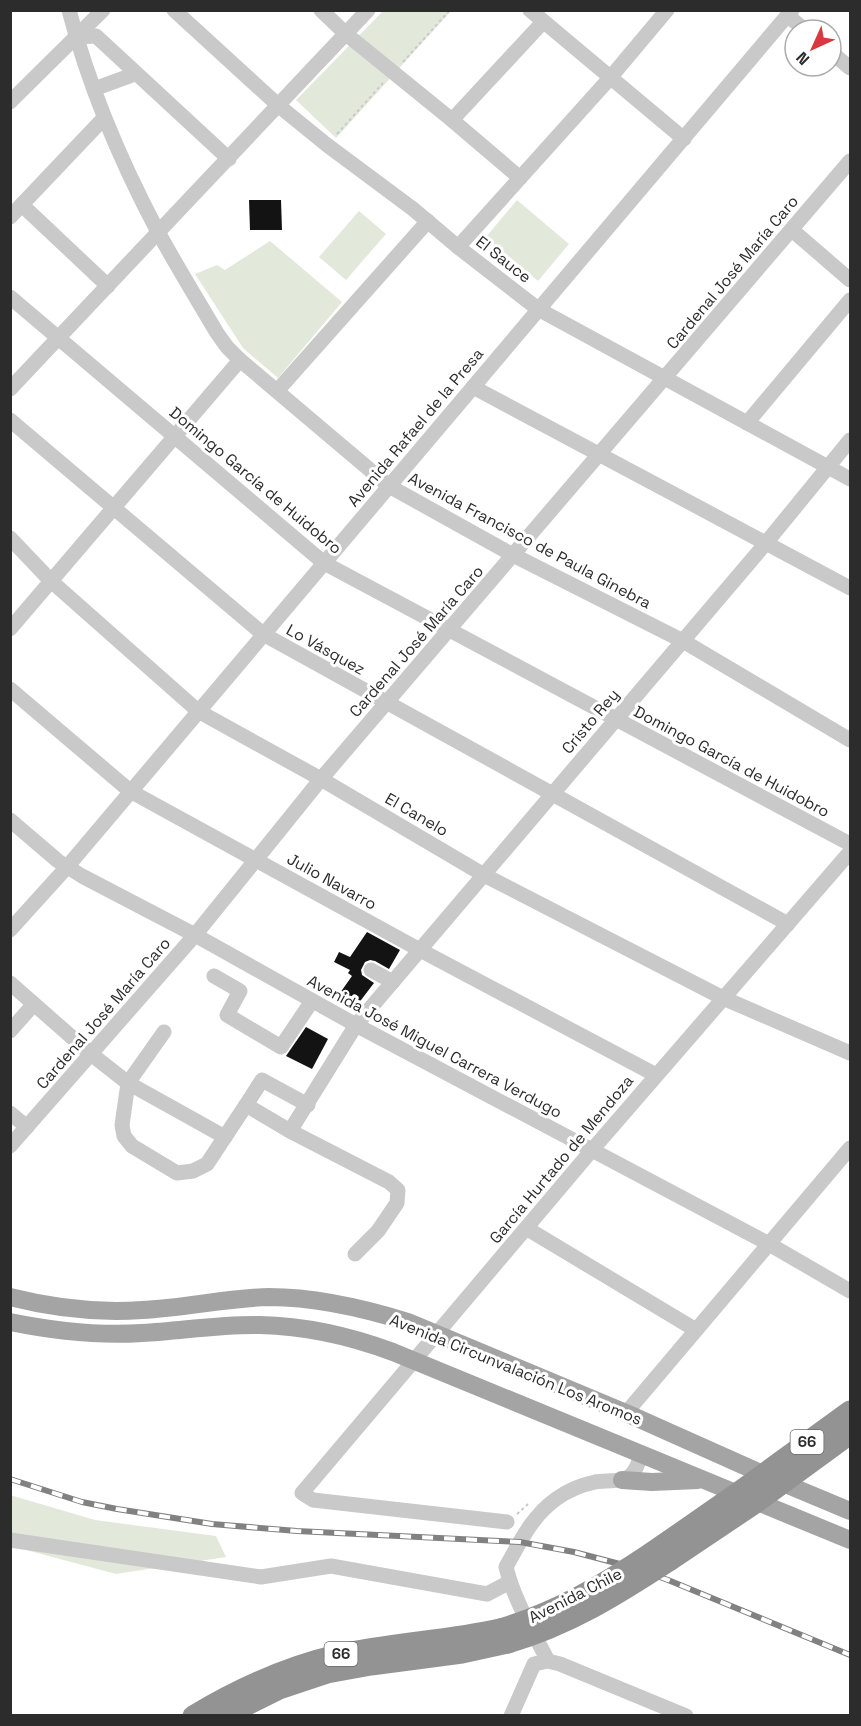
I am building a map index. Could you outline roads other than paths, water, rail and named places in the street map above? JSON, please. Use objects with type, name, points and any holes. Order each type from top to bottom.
[{"type":"highway","name":"Avenida Chile","points":[[660,1557],[736,1494],[850,1411]]},
{"type":"highway","name":"Avenida Chile","points":[[225,1716],[279,1689],[327,1673],[462,1653],[504,1636],[527,1621],[563,1606],[660,1557],[757,1502],[850,1434]]},
{"type":"highway","name":"Avenida Chile","points":[[193,1716],[254,1683],[315,1661],[360,1651],[459,1637],[504,1636]]},
{"type":"main road","name":"Avenida Circunvalación Los Aromos","points":[[10,1297],[56,1307],[113,1311],[161,1309],[239,1298],[297,1298],[381,1313],[408,1322],[626,1413],[850,1511]]},
{"type":"main road","name":"Avenida Circunvalación Los Aromos","points":[[10,1322],[61,1331],[115,1334],[141,1334],[225,1326],[283,1326],[355,1339],[393,1352],[850,1540]]},
{"type":"main road","points":[[622,1480],[662,1482],[701,1479]]},
{"type":"street","name":"Avenida Francisco de Paula Ginebra","points":[[69,10],[104,117],[159,233],[217,333],[240,360],[389,486],[513,555],[683,641],[850,740]]},
{"type":"street","points":[[10,102],[103,10]]},
{"type":"street","name":"El Sauce","points":[[174,10],[279,106],[538,309],[850,479]]},
{"type":"street","points":[[321,10],[346,34],[520,178]]},
{"type":"street","points":[[10,389],[368,10]]},
{"type":"street","points":[[530,10],[684,139]]},
{"type":"street","points":[[458,247],[610,78],[667,10]]},
{"type":"street","name":"Avenida Rafael de la Presa","points":[[10,930],[67,867],[790,13]]},
{"type":"street","points":[[452,120],[543,22]]},
{"type":"street","points":[[76,37],[96,36],[229,159]]},
{"type":"street","points":[[94,89],[135,74]]},
{"type":"street","points":[[10,217],[104,117]]},
{"type":"street","name":"Cardenal José María Caro","points":[[10,1146],[195,935],[321,779],[850,161]]},
{"type":"street","points":[[22,205],[108,286]]},
{"type":"street","points":[[277,391],[428,222]]},
{"type":"street","points":[[792,230],[850,280]]},
{"type":"street","name":"Domingo García de Huidobro","points":[[10,297],[324,563],[850,844]]},
{"type":"street","points":[[747,423],[850,300]]},
{"type":"street","points":[[10,629],[240,360]]},
{"type":"street","points":[[473,387],[850,588]]},
{"type":"street","name":"Lo Vásquez","points":[[10,420],[263,634],[788,924]]},
{"type":"street","name":"Cristo Rey","points":[[290,1131],[356,1025],[766,543],[850,440]]},
{"type":"street","name":"El Canelo","points":[[10,538],[51,581],[198,711],[321,779],[484,875],[723,998],[850,1053]]},
{"type":"street","name":"Julio Navarro","points":[[10,689],[130,791],[420,950],[656,1075]]},
{"type":"street","name":"Avenida José Miguel Carrera Verdugo","points":[[10,820],[67,867],[356,1025],[769,1244],[850,1291]]},
{"type":"street","name":"García Hurtado de Mendoza","points":[[507,1522],[313,1500],[302,1493],[656,1075],[850,852]]},
{"type":"street","points":[[371,970],[393,982]]},
{"type":"street","points":[[214,976],[240,991],[227,1015],[281,1047],[312,1001]]},
{"type":"street","points":[[10,983],[128,1083],[225,1137]]},
{"type":"street","points":[[10,1031],[34,1004]]},
{"type":"street","points":[[164,1032],[128,1083],[122,1125],[124,1136],[132,1146],[177,1173],[193,1171],[207,1164],[262,1080],[308,1105]]},
{"type":"street","points":[[246,1105],[290,1131],[389,1182],[398,1190],[397,1203],[378,1231],[355,1254]]},
{"type":"street","points":[[10,1113],[27,1127]]},
{"type":"street","points":[[626,1413],[850,1148]]},
{"type":"street","points":[[526,1228],[696,1330]]},
{"type":"street","points":[[512,1716],[541,1663],[506,1567],[527,1530],[545,1508],[581,1486],[594,1482],[622,1480],[628,1477],[633,1473],[641,1455]]},
{"type":"street","points":[[10,1540],[261,1577],[331,1566],[487,1594],[510,1582]]},
{"type":"street","points":[[541,1663],[560,1664],[686,1716]]},
{"type":"railway","points":[[10,1479],[82,1502],[212,1524],[297,1531],[520,1542],[574,1552],[635,1568],[668,1580],[850,1655]]}]
